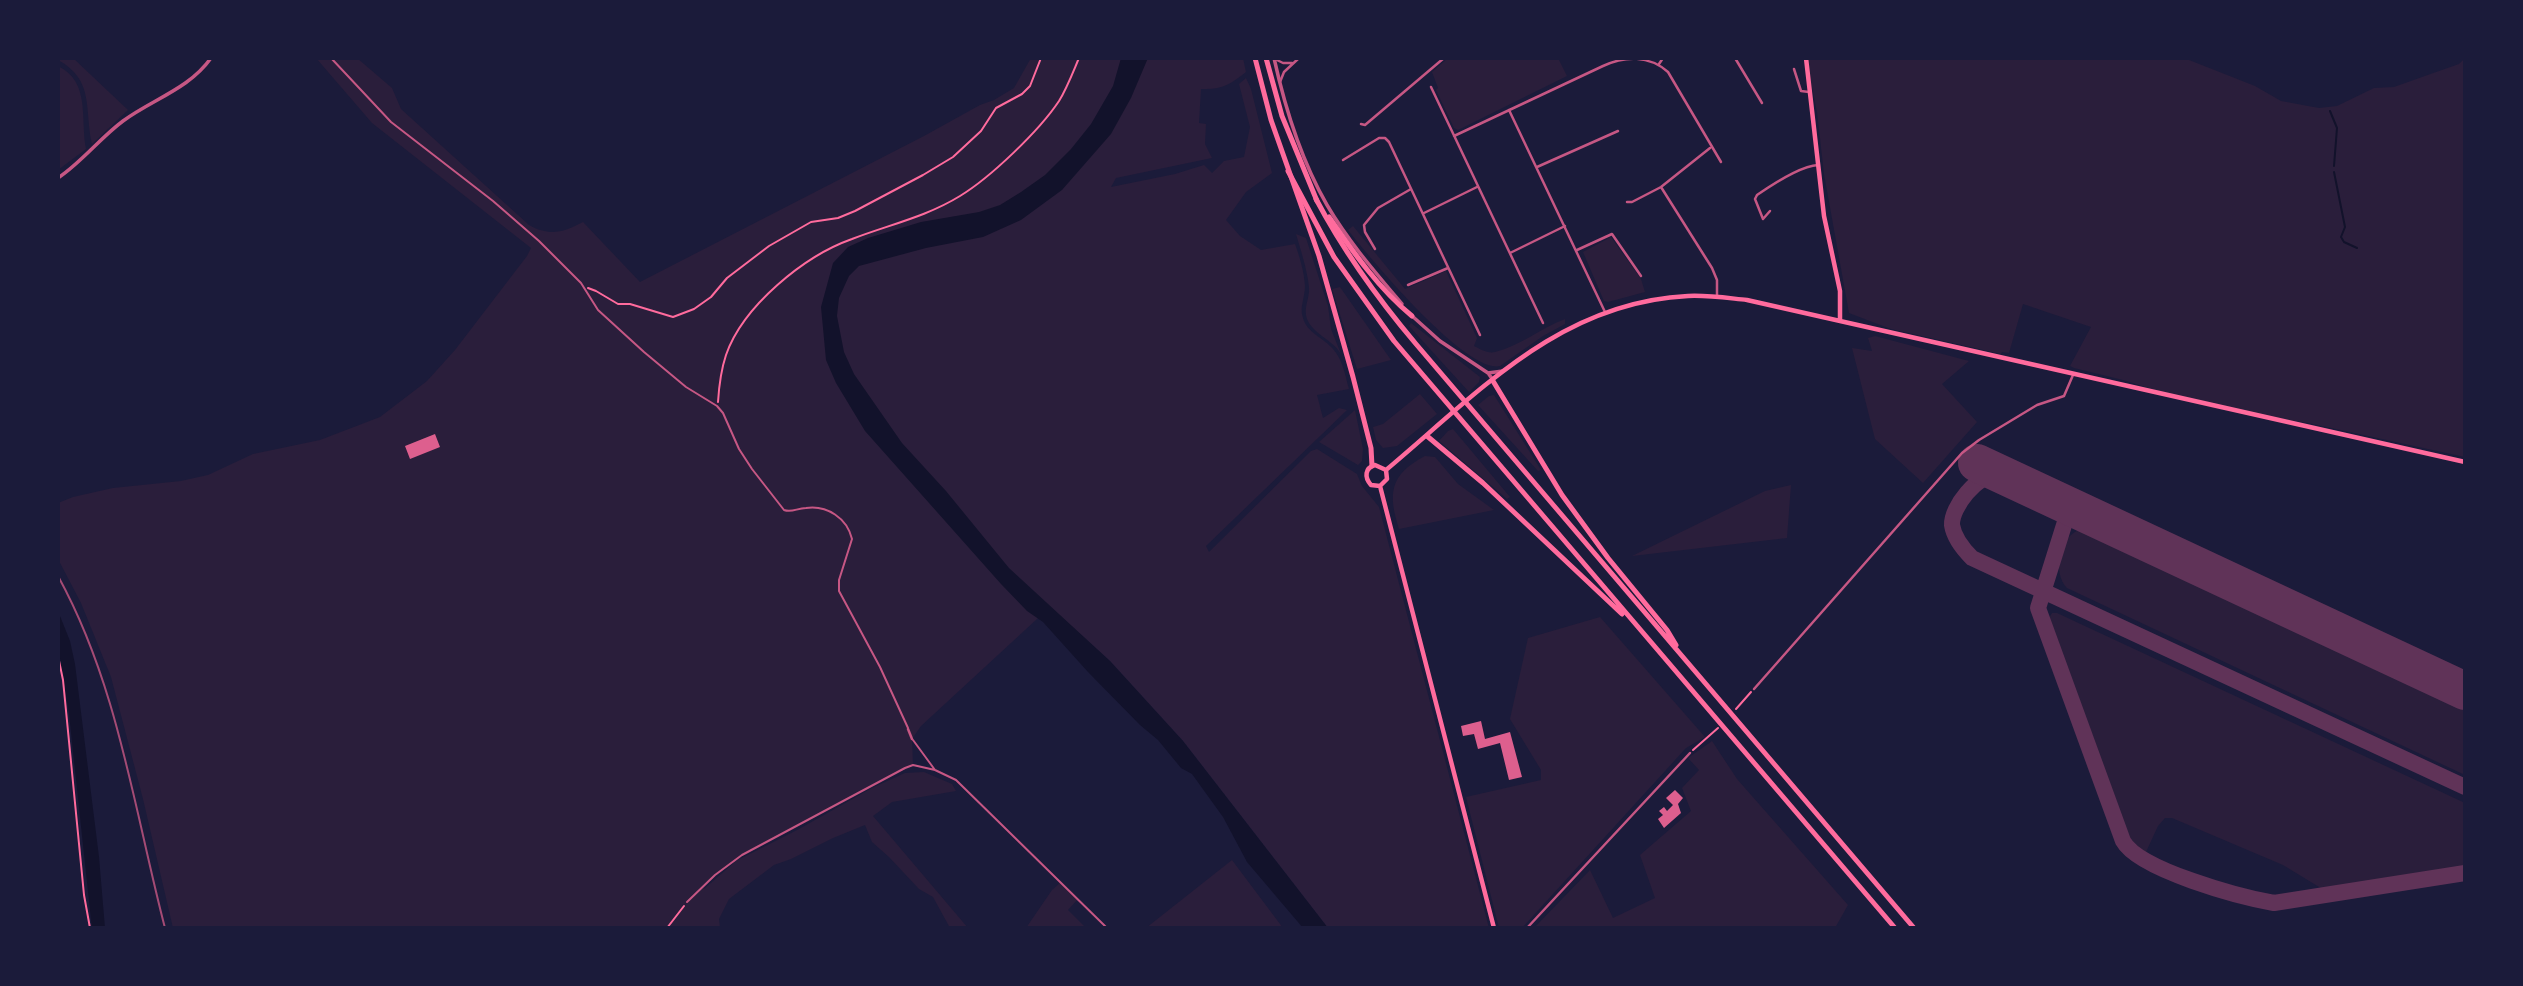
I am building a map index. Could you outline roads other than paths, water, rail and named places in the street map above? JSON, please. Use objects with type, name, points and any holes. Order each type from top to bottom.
[{"type":"highway","points":[[1255,58],[1270,120],[1319,256],[1371,448],[1372,466]]},
{"type":"highway","points":[[1266,58],[1282,117],[1316,199],[1344,250],[1398,323],[1914,928]]},
{"type":"highway","points":[[1289,171],[1334,257],[1373,314],[1895,928]]},
{"type":"highway","points":[[1316,199],[1369,271],[1412,316]]},
{"type":"highway","points":[[1493,381],[1562,495],[1608,558],[1667,630],[1681,655]]},
{"type":"highway","points":[[1427,436],[1483,483],[1638,628]]},
{"type":"main road","points":[[1806,58],[1824,216],[1840,291],[1840,321]]},
{"type":"main road","points":[[1385,470],[1549,338],[1605,312],[1657,299],[1689,296],[1747,300],[2465,462]]},
{"type":"main road","points":[[1378,465],[1385,470],[1387,480],[1380,486],[1371,485],[1367,480],[1367,470],[1372,466],[1378,465]]},
{"type":"main road","points":[[1380,486],[1494,928]]},
{"type":"street","points":[[58,178],[125,120],[188,81],[211,58]]},
{"type":"street","points":[[1274,58],[1279,62],[1292,63]]},
{"type":"street","points":[[1274,58],[1296,137],[1327,205],[1360,254],[1412,316],[1440,341],[1488,373],[1493,381]]},
{"type":"street","points":[[1280,86],[1284,72],[1299,58]]},
{"type":"street","points":[[1361,124],[1364,125],[1444,58]]},
{"type":"street","points":[[1454,136],[1612,61],[1635,58],[1659,64],[1668,72],[1710,148],[1721,162]]},
{"type":"street","points":[[1659,64],[1663,58]]},
{"type":"street","points":[[1735,58],[1762,103]]},
{"type":"street","points":[[1794,69],[1801,91],[1810,92]]},
{"type":"street","points":[[1431,87],[1543,323]]},
{"type":"street","points":[[1509,110],[1605,312]]},
{"type":"street","points":[[1537,167],[1618,131]]},
{"type":"street","points":[[1343,160],[1380,138],[1389,142],[1480,335]]},
{"type":"street","points":[[1627,202],[1661,187],[1710,148]]},
{"type":"street","points":[[1770,211],[1763,219],[1756,207],[1757,195],[1789,175],[1818,165]]},
{"type":"street","points":[[1423,213],[1477,187]]},
{"type":"street","points":[[1661,187],[1708,260],[1717,280],[1717,297]]},
{"type":"street","points":[[1375,249],[1364,225],[1378,208],[1411,189]]},
{"type":"street","points":[[1510,253],[1565,226]]},
{"type":"street","points":[[1577,250],[1612,234],[1641,276]]},
{"type":"street","points":[[1408,285],[1448,268]]},
{"type":"street","points":[[1488,373],[1506,370]]},
{"type":"street","points":[[1754,689],[1969,447],[2037,405],[2060,399],[2067,393],[2073,375]]},
{"type":"street","points":[[908,729],[912,739]]},
{"type":"street","points":[[1527,928],[1690,753]]},
{"type":"lane","points":[[331,58],[391,122],[493,201],[539,241],[581,283],[598,310],[644,352],[686,387],[717,406],[751,470],[784,510],[789,512],[805,508],[822,509],[836,515],[850,531],[851,547],[841,572],[839,591],[880,667],[908,729]]},
{"type":"lane","points":[[912,739],[935,770]]},
{"type":"lane","points":[[687,902],[715,875],[742,855],[913,765],[935,770],[956,780],[1107,928]]},
{"type":"waterway","points":[[2330,111],[2337,128],[2334,166]]},
{"type":"waterway","points":[[2334,172],[2345,227],[2341,237],[2344,242],[2357,248]]},
{"type":"railway","points":[[58,576],[79,618],[110,704],[165,928]]}]
